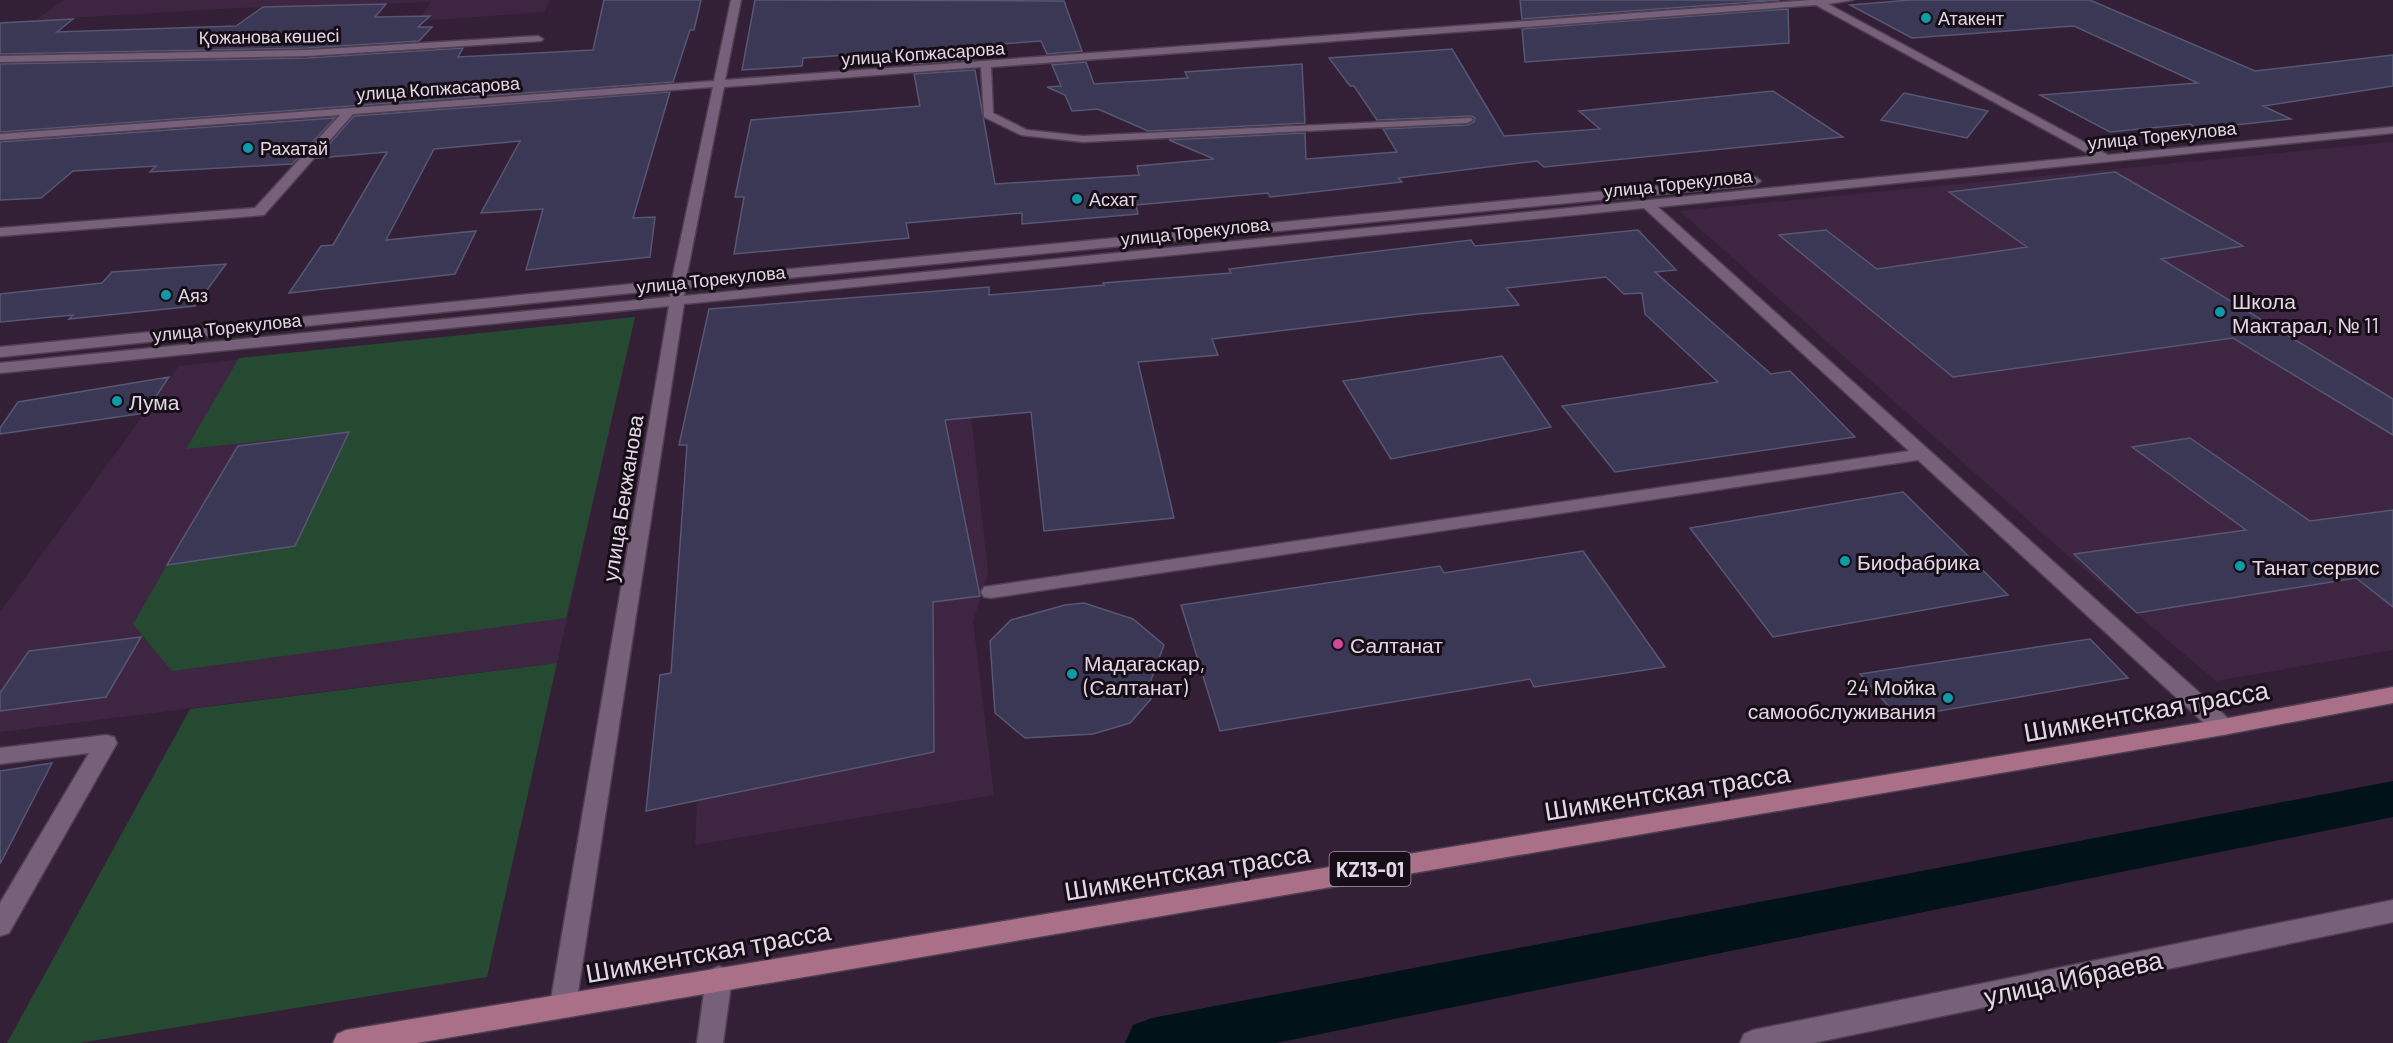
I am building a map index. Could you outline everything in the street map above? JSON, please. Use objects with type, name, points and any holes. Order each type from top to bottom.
[{"type":"main road","name":"Шимкентская трасса","points":[[346,1043],[718,978],[2223,727],[2393,695]]},
{"type":"street","name":"улица Бекжанова","points":[[563,1005],[678,292],[717,84],[736,0]]},
{"type":"street","name":"улица Копжасарова","points":[[0,137],[1848,0]]},
{"type":"street","points":[[1816,1],[2105,158]]},
{"type":"street","name":"Қожанова көшесі","points":[[0,59],[307,53],[538,39]]},
{"type":"street","points":[[986,65],[988,115],[1025,133],[1083,139],[1467,120]]},
{"type":"street","points":[[0,232],[259,212],[350,111]]},
{"type":"street","name":"улица Торекулова","points":[[0,368],[678,292],[2393,120]]},
{"type":"street","name":"улица Торекулова","points":[[0,352],[1647,204],[2393,130]]},
{"type":"street","points":[[1647,204],[2223,727]]},
{"type":"street","points":[[990,592],[1923,454]]},
{"type":"street","points":[[0,756],[106,743],[0,925]]},
{"type":"street","name":"улица Ибраева","points":[[1753,1043],[2393,910]]},
{"type":"street","points":[[710,1043],[718,978]]},
{"type":"shaded area","points":[[64,0],[550,0],[544,12],[418,21],[431,2],[236,8],[36,20]]},
{"type":"shaded area","points":[[2393,142],[2393,650],[2216,681],[2065,553],[1680,211]]},
{"type":"shaded area","points":[[958,296],[988,572],[973,622],[994,795],[695,845],[725,319]]},
{"type":"shaded area","points":[[635,317],[557,663],[0,732],[0,612],[179,366]]},
{"type":"green space","points":[[635,317],[566,618],[172,671],[133,624],[167,565],[295,546],[348,432],[186,449],[239,358]]},
{"type":"green space","points":[[557,663],[487,977],[79,1043],[7,1043],[190,709]]},
{"type":"building","points":[[604,0],[701,0],[694,30],[690,30],[673,82],[0,132],[0,64],[307,58],[463,48],[458,57],[593,50]]},
{"type":"building","points":[[755,0],[1064,1],[1082,51],[1047,54],[1041,41],[971,46],[974,59],[912,64],[909,51],[803,58],[802,66],[742,70]]},
{"type":"building","points":[[1520,0],[1780,0],[1522,19]]},
{"type":"building","points":[[1910,0],[2090,0],[2255,71],[2393,55],[2393,86],[2263,106],[2291,119],[2198,129],[2190,124],[2110,132],[2040,95],[2198,83],[2074,26],[1912,38],[1850,5]]},
{"type":"building","points":[[386,4],[375,17],[430,16],[418,27],[432,27],[419,41],[307,48],[0,54],[0,23],[73,19],[57,32],[236,26],[263,7]]},
{"type":"building","points":[[1788,9],[1789,43],[1525,62],[1522,29]]},
{"type":"building","points":[[1452,49],[1504,136],[1600,129],[1579,111],[1773,91],[1843,137],[1544,167],[1537,161],[1398,178],[1402,182],[1270,197],[1268,193],[1136,205],[1138,214],[1022,224],[1022,213],[906,223],[909,238],[734,254],[744,197],[735,197],[751,120],[920,106],[914,74],[975,70],[995,184],[1139,175],[1137,166],[1214,159],[1169,140],[1305,133],[1306,159],[1397,152],[1383,129],[1467,125],[1474,122],[1475,118],[1471,116],[1377,120],[1354,86],[1350,86],[1329,58]]},
{"type":"building","points":[[1086,62],[1094,84],[1188,78],[1185,72],[1302,64],[1305,123],[1148,131],[1098,109],[1072,111],[1065,95],[1047,87],[1061,86],[1052,65]]},
{"type":"building","points":[[670,92],[633,218],[655,217],[650,257],[526,270],[543,209],[481,213],[520,141],[434,149],[386,240],[476,231],[455,274],[289,293],[321,246],[333,245],[387,152],[317,158],[354,116]]},
{"type":"building","points":[[1904,93],[1988,111],[1967,138],[1881,120]]},
{"type":"building","points":[[335,118],[292,164],[150,172],[156,166],[73,171],[41,198],[0,200],[0,142]]},
{"type":"building","name":"Школа Мактарал, № 11","points":[[2115,172],[2243,246],[2161,259],[2393,399],[2393,435],[2233,338],[1953,377],[1779,235],[1826,230],[1877,269],[2027,247],[1949,192]]},
{"type":"building","points":[[1638,230],[1676,270],[1655,272],[1771,374],[1790,371],[1855,437],[1615,472],[1562,406],[1718,382],[1645,314],[1642,293],[1624,294],[1606,277],[1506,288],[1519,305],[1418,314],[1212,339],[1218,355],[1138,362],[1174,518],[1044,531],[1031,412],[945,420],[980,596],[933,602],[934,752],[646,811],[660,675],[671,673],[687,445],[679,445],[709,309],[989,287],[989,295],[1231,273],[1229,269],[1471,240],[1475,246]]},
{"type":"building","name":"Аяз","points":[[226,264],[195,306],[69,319],[73,315],[0,322],[0,294],[102,283],[112,272]]},
{"type":"building","points":[[1502,356],[1551,427],[1391,459],[1343,381]]},
{"type":"building","points":[[169,377],[145,413],[0,434],[0,428],[18,402]]},
{"type":"building","points":[[349,432],[295,546],[167,565],[238,446]]},
{"type":"building","name":"Танат сервис","points":[[2190,438],[2310,521],[2393,510],[2393,607],[2356,578],[2137,613],[2074,554],[2246,530],[2132,447]]},
{"type":"building","name":"Биофабрика","points":[[1903,492],[2008,595],[1773,637],[1690,528]]},
{"type":"building","name":"Салтанат","points":[[1583,551],[1665,667],[1534,687],[1530,679],[1220,731],[1181,605],[1440,566],[1444,573]]},
{"type":"building","name":"Мадагаскар, (Салтанат)","points":[[1084,603],[1133,619],[1164,645],[1150,683],[1151,699],[1130,723],[1093,734],[1025,738],[995,713],[990,641],[1011,620],[1065,605]]},
{"type":"building","points":[[141,637],[106,697],[0,711],[0,693],[29,651]]},
{"type":"building","name":"24 Мойка самообслуживания","points":[[2090,639],[2128,678],[1899,718],[1860,674]]},
{"type":"building","points":[[52,763],[0,864],[0,771]]},
{"type":"waterway","points":[[1152,1043],[2393,799]]},
{"type":"place","name":"Атакент","points":[[1926,18]]},
{"type":"place","name":"Рахатай","points":[[248,148]]},
{"type":"place","name":"Асхат","points":[[1077,199]]},
{"type":"place","name":"Аяз","points":[[166,295]]},
{"type":"place","name":"Школа Мактарал, № 11","points":[[2220,312]]},
{"type":"place","name":"Лума","points":[[117,401]]},
{"type":"place","name":"Биофабрика","points":[[1845,561]]},
{"type":"place","name":"Танат сервис","points":[[2240,566]]},
{"type":"place","name":"Салтанат","points":[[1338,644]]},
{"type":"place","name":"Мадагаскар, (Салтанат)","points":[[1072,674]]},
{"type":"place","name":"24 Мойка самообслуживания","points":[[1948,698]]}]
